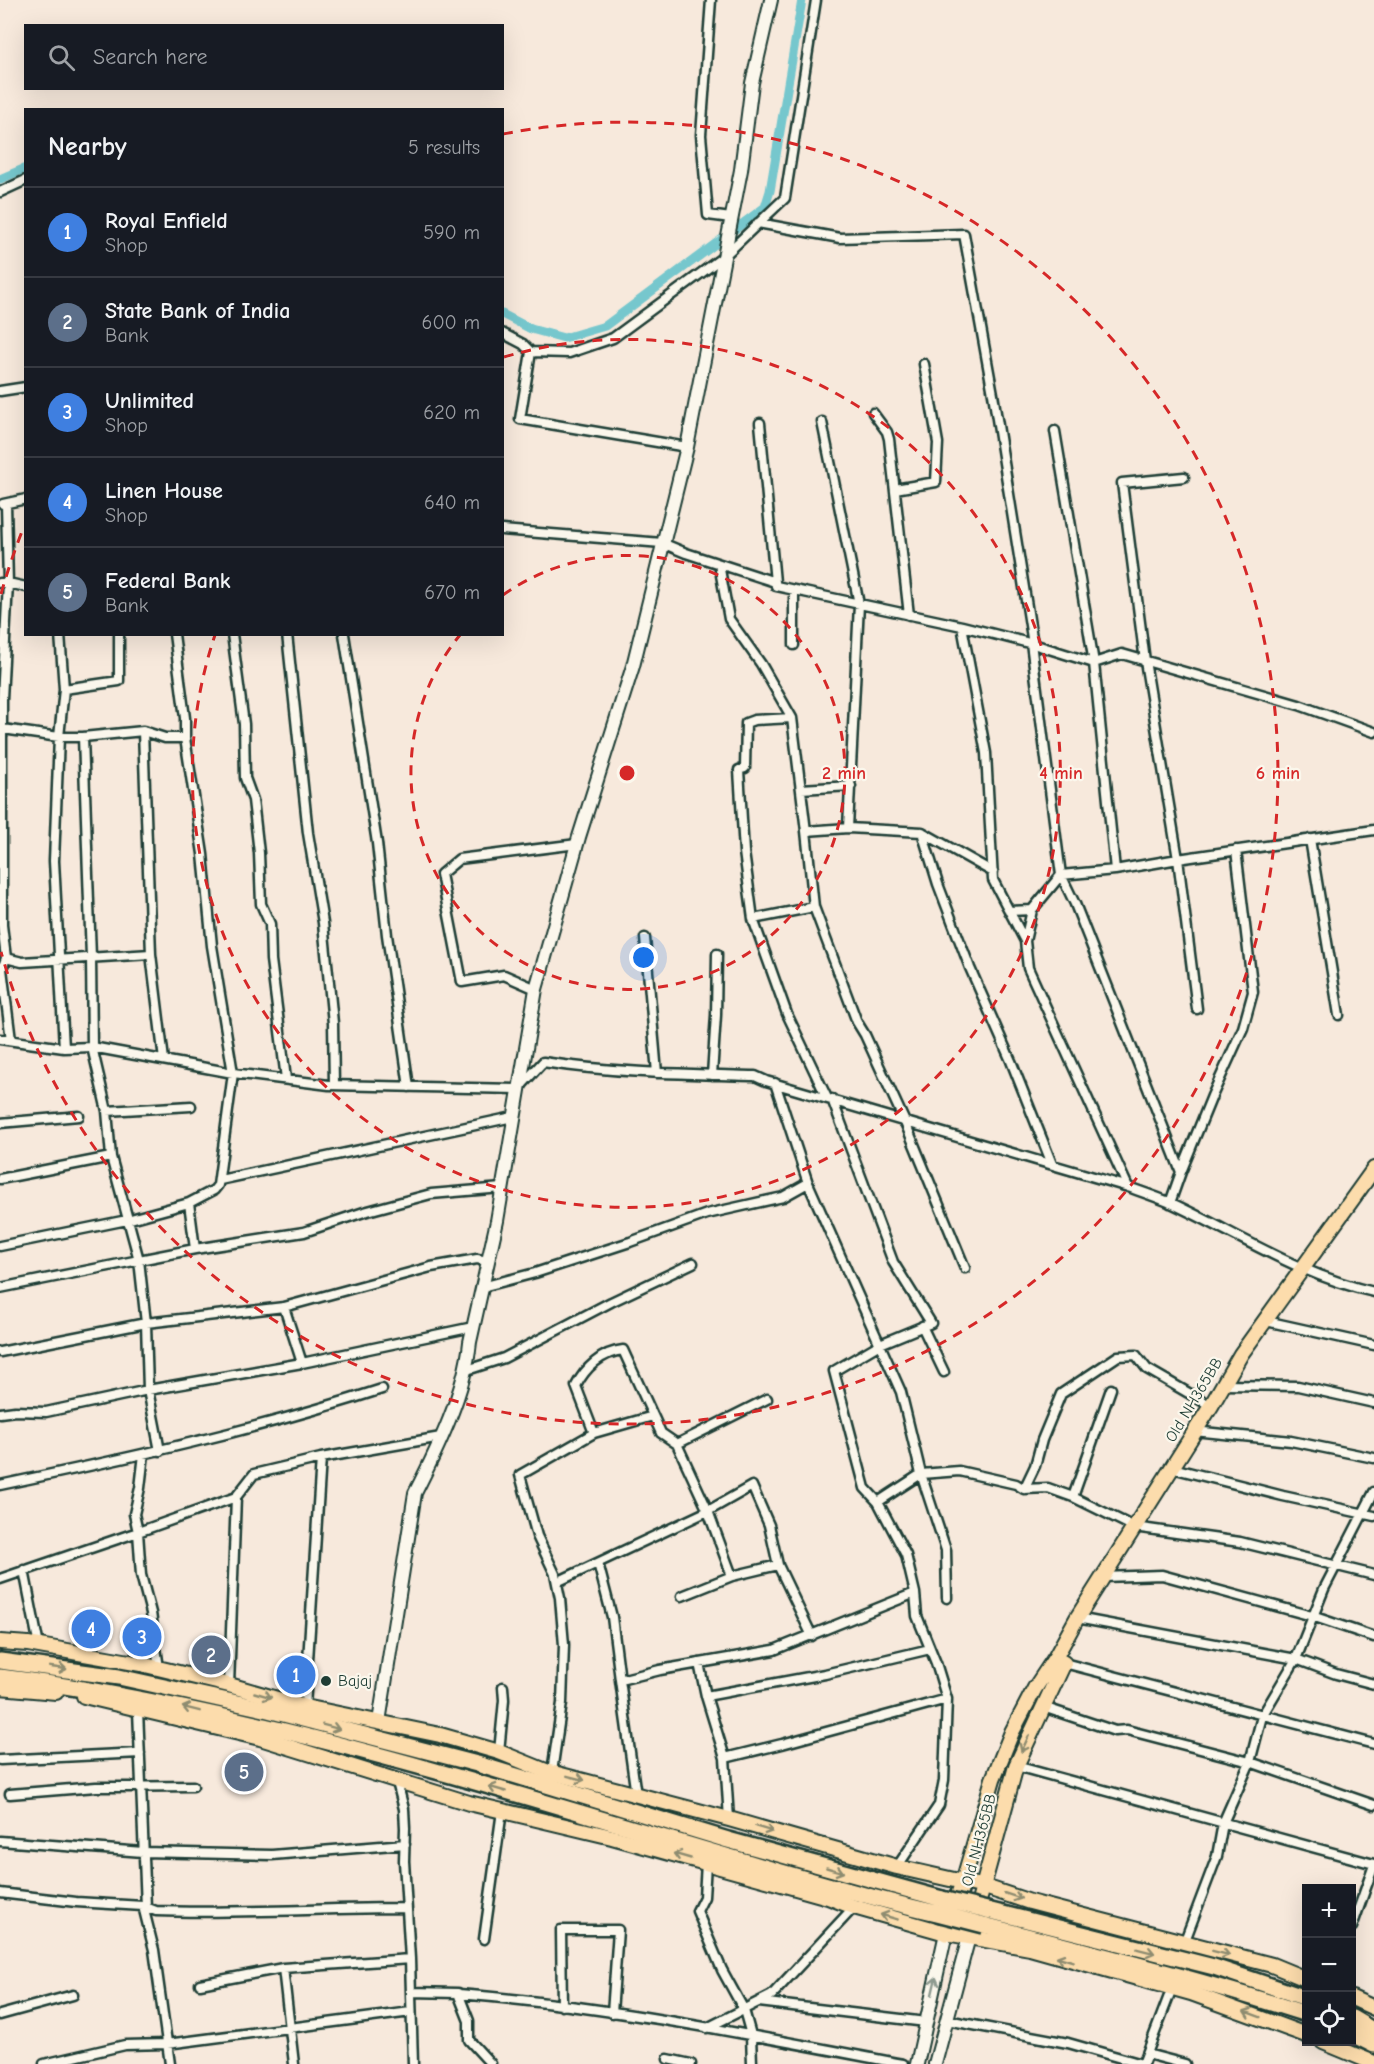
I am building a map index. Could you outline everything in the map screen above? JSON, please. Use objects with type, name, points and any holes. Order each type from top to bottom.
[{"type":"highway","points":[[0,1661],[119,1677],[264,1709],[477,1764],[939,1906],[984,1926],[1192,1979],[1302,2013]]},
{"type":"highway","points":[[0,1677],[49,1682],[173,1704],[311,1737],[473,1781],[857,1894],[939,1906],[987,1910],[1214,1967],[1302,1997]]},
{"type":"highway","points":[[946,1933],[963,1882]]},
{"type":"highway","points":[[1356,2020],[1374,2031]]},
{"type":"highway","points":[[1356,2036],[1374,2045]]},
{"type":"main road","name":"Old NH365BB","points":[[969,1937],[985,1887],[1016,1766],[1043,1707],[1077,1618],[1211,1406],[1241,1354],[1374,1169]]},
{"type":"main road","points":[[0,1642],[39,1646],[159,1668],[305,1707],[440,1735],[481,1746],[552,1772],[729,1818],[897,1867],[985,1887],[1030,1902],[1272,1965],[1302,1977]]},
{"type":"main road","name":"Old NH365BB","points":[[963,1882],[993,1779],[1012,1732],[1035,1688],[1060,1660]]},
{"type":"main road","points":[[0,1687],[45,1690],[92,1697],[260,1738],[469,1803],[612,1837],[828,1897],[854,1907],[946,1933],[1030,1948],[1172,1988],[1248,2012],[1302,2033]]},
{"type":"main road","points":[[1356,2000],[1374,2008]]},
{"type":"main road","points":[[1333,2046],[1374,2063]]},
{"type":"street","points":[[711,0],[701,135],[708,215],[731,218]]},
{"type":"street","points":[[379,1722],[415,1493],[433,1459],[464,1371],[502,1188],[536,989],[577,844],[633,666],[687,447],[741,170],[752,83],[771,0]]},
{"type":"street","points":[[504,334],[523,344],[531,352],[569,352],[613,338],[723,257],[785,198],[816,0]]},
{"type":"street","points":[[0,192],[24,181]]},
{"type":"street","points":[[758,223],[840,238],[964,234],[993,394],[1032,644],[1061,874],[1181,1172]]},
{"type":"street","points":[[531,352],[520,419],[687,447]]},
{"type":"street","points":[[895,489],[936,482],[938,443],[924,364]]},
{"type":"street","points":[[0,391],[24,387]]},
{"type":"street","points":[[873,413],[887,432],[889,440],[909,615]]},
{"type":"street","points":[[822,422],[860,604],[848,828]]},
{"type":"street","points":[[760,423],[776,586],[962,626],[1094,663],[1122,654],[1299,705],[1374,732]]},
{"type":"street","points":[[1055,431],[1094,663],[1115,870]]},
{"type":"street","points":[[1184,477],[1122,483],[1145,661],[1178,859],[1197,1008]]},
{"type":"street","points":[[10,1040],[2,969],[4,952],[1,883],[3,504],[24,499]]},
{"type":"street","points":[[504,530],[662,543],[775,582]]},
{"type":"street","points":[[719,564],[729,620],[761,664],[792,718],[814,907],[856,1022],[865,1035],[904,1120],[965,1268]]},
{"type":"street","points":[[4,583],[24,587]]},
{"type":"street","points":[[794,590],[794,645]]},
{"type":"street","points":[[962,626],[986,753],[993,880],[1025,940]]},
{"type":"street","points":[[60,636],[64,689],[59,737],[54,861],[64,1048]]},
{"type":"street","points":[[64,689],[119,681],[119,636]]},
{"type":"street","points":[[0,1246],[127,1220],[189,1203],[214,1190],[220,1180],[233,1072],[212,946],[203,854],[185,738],[185,718],[174,636]]},
{"type":"street","points":[[232,636],[244,724],[245,778],[253,800],[259,853],[261,904],[270,924],[271,960],[286,1079]]},
{"type":"street","points":[[287,636],[308,833],[324,934],[333,1023],[334,1085]]},
{"type":"street","points":[[344,636],[377,843],[387,935],[409,1087]]},
{"type":"street","points":[[792,718],[754,720],[746,723],[745,768],[739,770],[744,852],[753,919],[788,1014],[829,1098],[892,1262],[931,1323],[880,1344],[834,1371],[865,1488],[878,1502],[906,1555],[915,1593],[917,1616],[936,1663],[947,1699],[944,1780],[939,1805],[897,1867]]},
{"type":"street","points":[[3,729],[59,737],[143,731],[165,738],[185,738]]},
{"type":"street","points":[[143,731],[151,954],[164,1060]]},
{"type":"street","points":[[82,737],[91,957],[92,1047],[107,1111],[111,1158],[139,1260],[147,1323],[148,1390],[160,1451]]},
{"type":"street","points":[[801,789],[851,786]]},
{"type":"street","points":[[806,831],[848,828],[922,832],[993,872]]},
{"type":"street","points":[[1128,1187],[1028,968],[1025,940],[1032,910],[1061,874],[1115,870],[1374,830]]},
{"type":"street","points":[[922,832],[938,884],[970,969],[1011,1061],[1052,1164]]},
{"type":"street","points":[[1310,839],[1339,1015]]},
{"type":"street","points":[[536,989],[504,975],[462,982],[441,874],[459,859],[577,844]]},
{"type":"street","points":[[1170,1203],[1243,1028],[1253,992],[1236,850]]},
{"type":"street","points":[[753,919],[814,907]]},
{"type":"street","points":[[1010,911],[1032,910]]},
{"type":"street","points":[[645,938],[657,1073]]},
{"type":"street","points":[[4,952],[22,962],[151,954]]},
{"type":"street","points":[[712,1075],[717,954]]},
{"type":"street","points":[[0,1038],[64,1048],[92,1047],[233,1072],[334,1085],[518,1089],[543,1062],[572,1067],[657,1073],[755,1076],[1128,1187],[1170,1203],[1303,1269],[1353,1288],[1374,1292]]},
{"type":"street","points":[[775,1083],[808,1183],[901,1392],[921,1474],[946,1551],[947,1598]]},
{"type":"street","points":[[107,1111],[191,1106]]},
{"type":"street","points":[[0,1123],[79,1116]]},
{"type":"street","points":[[220,1180],[513,1117]]},
{"type":"street","points":[[0,1179],[111,1158]]},
{"type":"street","points":[[482,1287],[535,1273],[707,1214],[783,1197],[808,1183]]},
{"type":"street","points":[[0,1288],[195,1249],[304,1232],[364,1212],[431,1194],[502,1188]]},
{"type":"street","points":[[189,1203],[195,1249]]},
{"type":"street","points":[[0,1352],[147,1323],[284,1306],[431,1267],[477,1259],[488,1261]]},
{"type":"street","points":[[464,1371],[504,1358],[610,1302],[693,1263]]},
{"type":"street","points":[[284,1306],[302,1363]]},
{"type":"street","points":[[1266,1322],[1374,1346]]},
{"type":"street","points":[[922,1326],[944,1372]]},
{"type":"street","points":[[0,1413],[46,1412],[148,1390],[266,1371],[473,1327]]},
{"type":"street","points":[[594,1433],[576,1386],[585,1371],[611,1351],[623,1350],[661,1433],[677,1444],[708,1511],[732,1576]]},
{"type":"street","points":[[1024,1489],[1035,1466],[1042,1440],[1061,1394],[1118,1356],[1136,1355],[1147,1369],[1211,1406]]},
{"type":"street","points":[[1222,1384],[1298,1386],[1374,1402]]},
{"type":"street","points":[[0,1485],[160,1451],[382,1389]]},
{"type":"street","points":[[1073,1497],[1111,1389]]},
{"type":"street","points":[[677,1444],[767,1399]]},
{"type":"street","points":[[552,1772],[562,1703],[564,1646],[555,1574],[537,1536],[520,1475],[594,1433],[653,1416]]},
{"type":"street","points":[[1194,1431],[1291,1441],[1374,1458]]},
{"type":"street","points":[[0,1579],[236,1497],[254,1474],[321,1458],[441,1437]]},
{"type":"street","points":[[144,1455],[134,1514],[138,1532],[141,1575],[151,1613],[159,1668]]},
{"type":"street","points":[[305,1707],[321,1458]]},
{"type":"street","points":[[1172,1468],[1374,1516]]},
{"type":"street","points":[[878,1502],[921,1474],[959,1471],[1016,1484],[1024,1489],[1048,1488],[1073,1497],[1134,1527],[1240,1542],[1374,1575]]},
{"type":"street","points":[[557,1582],[708,1511],[752,1486],[769,1525],[778,1565],[812,1636]]},
{"type":"street","points":[[1184,1943],[1217,1856],[1223,1823],[1250,1762],[1262,1716],[1296,1659],[1312,1616],[1374,1492]]},
{"type":"street","points":[[229,1685],[236,1497]]},
{"type":"street","points":[[598,1563],[612,1617],[636,1795]]},
{"type":"street","points":[[682,1596],[732,1576],[778,1565]]},
{"type":"street","points":[[24,1570],[39,1646]]},
{"type":"street","points":[[1103,1577],[1162,1575],[1312,1616],[1374,1637]]},
{"type":"street","points":[[620,1680],[660,1670],[774,1650],[915,1593]]},
{"type":"street","points":[[1077,1618],[1296,1659],[1336,1674],[1374,1684]]},
{"type":"street","points":[[706,1696],[825,1674],[930,1649]]},
{"type":"street","points":[[1060,1660],[1262,1716],[1308,1725],[1374,1744]]},
{"type":"street","points":[[699,1663],[706,1696],[725,1758],[729,1818]]},
{"type":"street","points":[[499,1752],[503,1687]]},
{"type":"street","points":[[725,1758],[947,1699]]},
{"type":"street","points":[[1043,1707],[1115,1731],[1127,1730],[1250,1762],[1374,1805]]},
{"type":"street","points":[[138,1710],[145,1906],[154,1950],[170,2064]]},
{"type":"street","points":[[0,1760],[140,1753]]},
{"type":"street","points":[[1016,1766],[1374,1865],[1356,1916]]},
{"type":"street","points":[[398,1782],[404,1809],[413,2064]]},
{"type":"street","points":[[10,1794],[96,1787],[192,1786]]},
{"type":"street","points":[[484,1939],[502,1811]]},
{"type":"street","points":[[0,1841],[143,1852],[272,1856],[405,1844]]},
{"type":"street","points":[[706,1863],[704,1897],[698,1911],[722,1970],[744,2010],[751,2036],[752,2064]]},
{"type":"street","points":[[0,1893],[76,1902],[145,1906],[156,1911],[242,1913],[324,1908],[406,1908]]},
{"type":"street","points":[[706,2028],[772,1995],[854,1907]]},
{"type":"street","points":[[562,2006],[561,1930],[618,1930],[612,2013]]},
{"type":"street","points":[[916,2064],[946,1933]]},
{"type":"street","points":[[935,2064],[969,1937]]},
{"type":"street","points":[[200,1984],[283,1968],[410,1959]]},
{"type":"street","points":[[283,1968],[294,2064]]},
{"type":"street","points":[[947,2020],[1068,2043],[1142,2064],[1172,1988]]},
{"type":"street","points":[[411,1992],[489,1997],[612,2013],[903,2064]]},
{"type":"street","points":[[459,1994],[469,2021],[468,2040],[491,2064]]},
{"type":"street","points":[[0,2015],[73,1995]]},
{"type":"street","points":[[759,2002],[926,2022]]},
{"type":"street","points":[[44,2064],[125,2045],[167,2044],[411,2012]]},
{"type":"street","points":[[1147,2054],[1185,2064]]},
{"type":"street","points":[[668,2059],[691,2064]]},
{"type":"waterway","points":[[504,315],[531,329],[564,338],[605,326],[765,207],[770,191],[802,0]]},
{"type":"waterway","points":[[0,179],[24,169]]},
{"type":"place","name":"Linen House","points":[[91,1629]]},
{"type":"place","name":"Unlimited","points":[[142,1637]]},
{"type":"place","name":"State Bank of India","points":[[211,1655]]},
{"type":"place","name":"Royal Enfield","points":[[296,1675]]},
{"type":"place","name":"Bajaj","points":[[326,1681]]},
{"type":"place","name":"Federal Bank","points":[[244,1772]]}]
